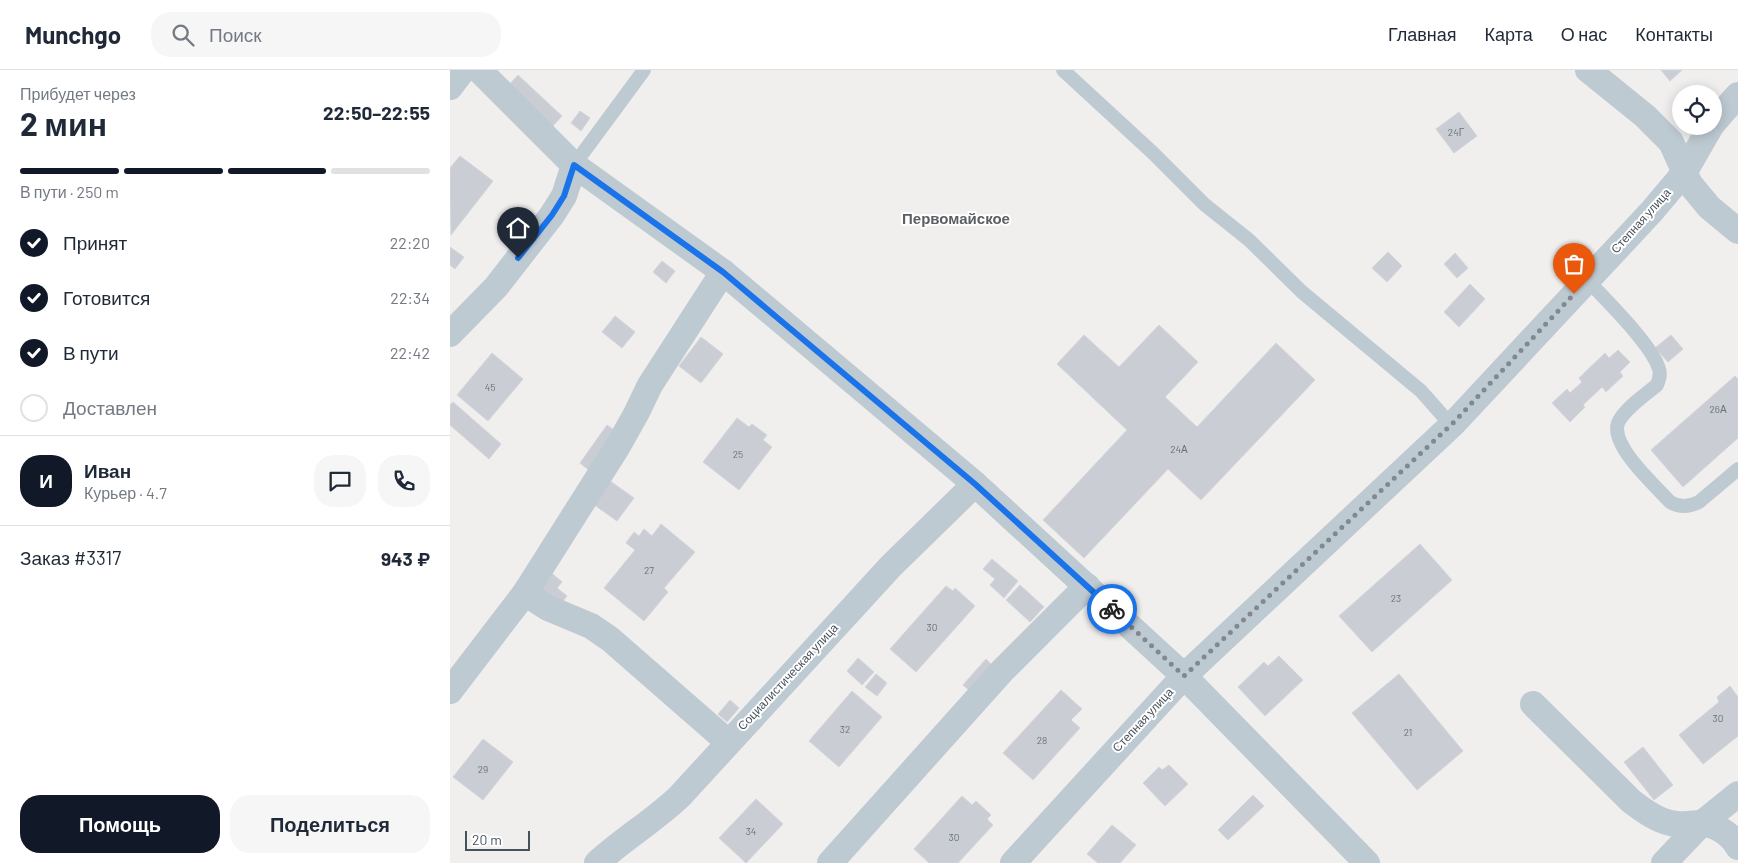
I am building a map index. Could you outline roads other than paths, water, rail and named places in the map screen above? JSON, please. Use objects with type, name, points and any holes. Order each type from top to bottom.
[{"type":"street","points":[[450,87],[463,70]]},
{"type":"street","points":[[479,70],[574,165],[723,272],[975,484],[1184,676],[1367,863]]},
{"type":"street","points":[[1588,70],[1645,116],[1671,142],[1690,184],[1709,207],[1738,231]]},
{"type":"street","points":[[1722,113],[1738,95]]},
{"type":"street","name":"Степная улица","points":[[1013,863],[1184,676],[1451,425],[1652,211],[1684,174],[1705,135]]},
{"type":"street","points":[[450,334],[496,286],[552,215],[564,196],[574,165]]},
{"type":"street","points":[[450,691],[525,593],[618,446],[650,385],[723,272]]},
{"type":"street","name":"Социалистическая улица","points":[[597,863],[663,812],[891,566],[975,484]]},
{"type":"street","points":[[830,863],[1002,671],[1087,586]]},
{"type":"street","points":[[525,593],[548,608],[591,626],[610,639],[728,742]]},
{"type":"street","points":[[1533,704],[1631,801],[1646,813],[1675,824],[1702,823],[1727,834],[1738,847]]},
{"type":"street","points":[[1664,863],[1702,823],[1738,794]]},
{"type":"lane","points":[[574,165],[644,70]]},
{"type":"lane","points":[[1063,70],[1153,153],[1204,204],[1249,240],[1302,292],[1421,391],[1451,425]]},
{"type":"lane","points":[[1587,280],[1647,348],[1660,371],[1660,379],[1657,385],[1623,415],[1619,422],[1617,429],[1622,448],[1670,502],[1676,506],[1693,505],[1699,502],[1738,468]]},
{"type":"district","name":"Первомайское","points":[[956,219]]}]
